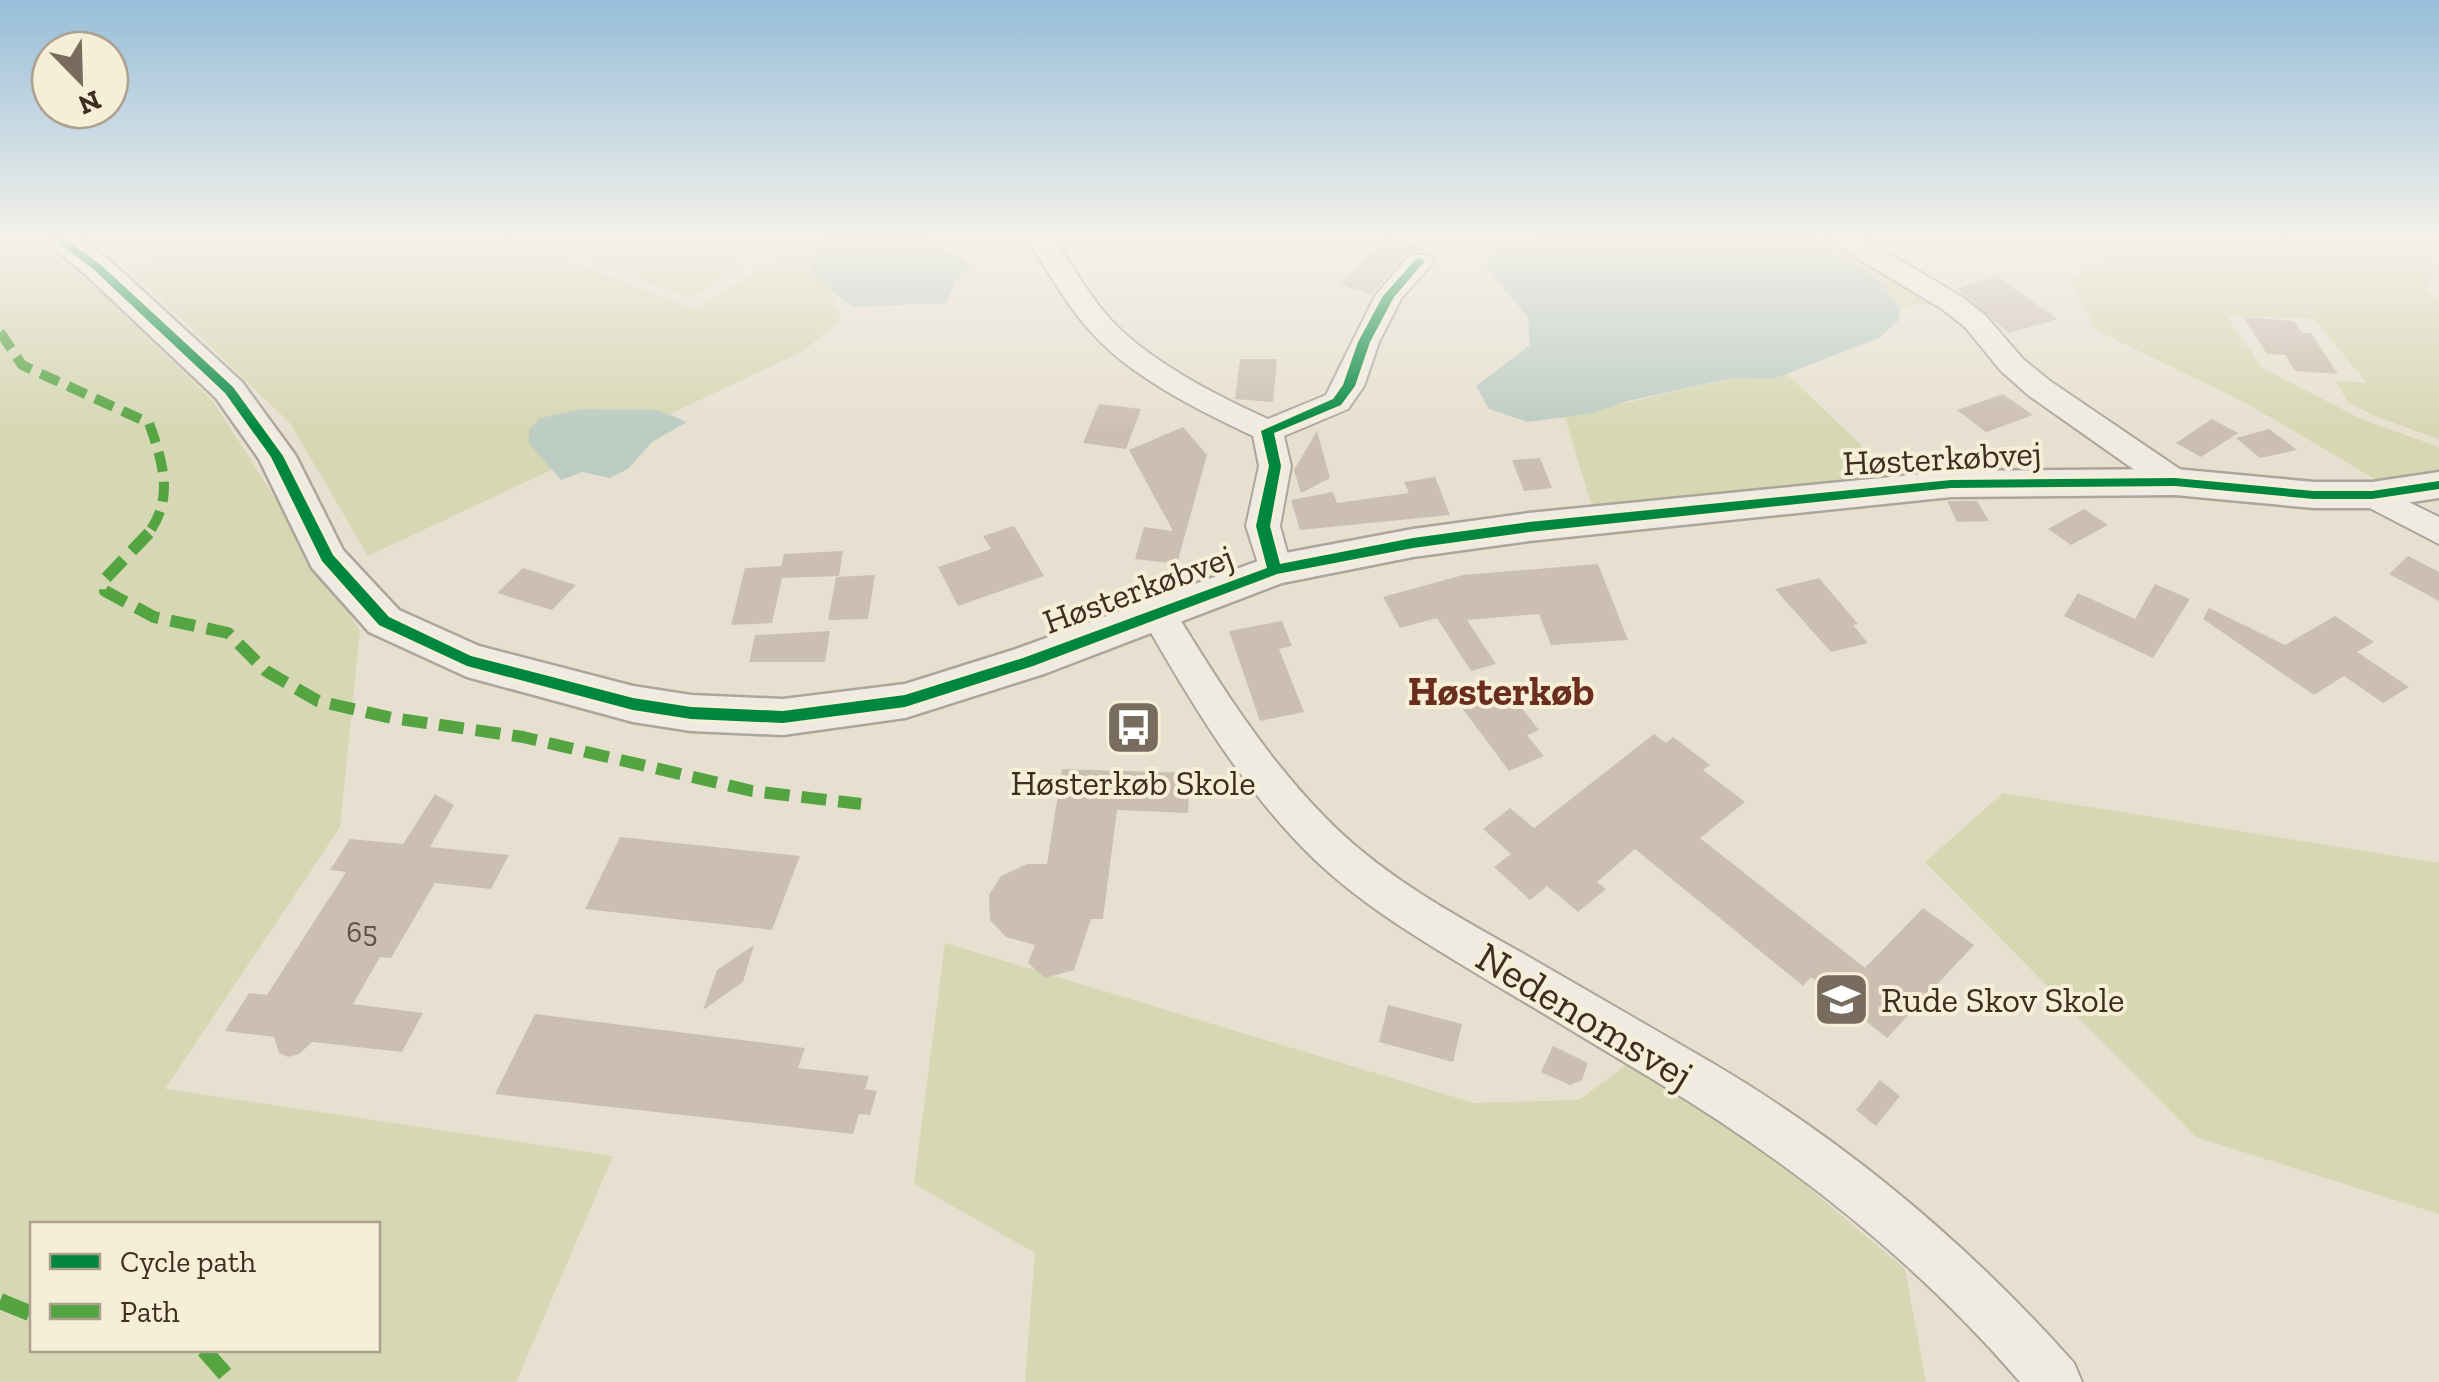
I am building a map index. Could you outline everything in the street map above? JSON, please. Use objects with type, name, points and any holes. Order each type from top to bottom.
[{"type":"street","name":"Høsterkøbvej","points":[[135,302],[228,390],[277,456],[327,558],[384,622],[467,660],[633,704],[722,716],[783,717],[865,709],[942,691],[1275,570],[1378,549],[1529,527],[1970,483],[2175,482],[2314,496],[2372,495],[2439,485]]},
{"type":"street","points":[[1084,302],[1117,342],[1208,402],[1267,431],[1337,402],[1350,386],[1364,342],[1385,302]]},
{"type":"street","points":[[1951,302],[2039,388],[2175,482]]},
{"type":"street","points":[[1267,431],[1275,466],[1263,526],[1275,570]]},
{"type":"street","points":[[2372,495],[2439,532]]},
{"type":"street","name":"Nedenomsvej","points":[[1157,612],[1249,759],[1304,822],[1361,875],[1442,929],[1784,1136],[1879,1212],[2008,1326],[2055,1382]]},
{"type":"green space","points":[[0,302],[112,302],[213,401],[360,631],[340,827],[165,1089],[613,1156],[516,1382],[0,1382]]},
{"type":"green space","points":[[164,302],[678,302],[695,309],[706,302],[835,302],[842,319],[802,352],[368,556],[290,423]]},
{"type":"green space","points":[[1896,302],[1941,303],[1900,307]]},
{"type":"green space","points":[[2082,302],[2439,302],[2439,439],[2372,415],[2348,402],[2335,381],[2367,383],[2314,319],[2226,315],[2261,367],[2363,420],[2439,447],[2439,473],[2380,482],[2246,403],[2096,330]]},
{"type":"green space","points":[[1786,373],[1895,478],[1593,510],[1565,417],[1733,378],[1773,379]]},
{"type":"green space","points":[[2003,793],[2439,863],[2439,1214],[2196,1137],[1925,862]]},
{"type":"green space","points":[[945,943],[1474,1103],[1579,1100],[1630,1062],[1767,1153],[1905,1269],[1926,1382],[1025,1382],[1035,1253],[914,1184]]},
{"type":"shaded area","points":[[847,302],[946,302],[946,303],[852,307]]},
{"type":"shaded area","points":[[1515,302],[1896,302],[1900,307],[1899,320],[1879,338],[1773,379],[1732,378],[1628,401],[1589,414],[1528,422],[1489,409],[1476,386],[1530,345],[1528,318]]},
{"type":"shaded area","points":[[582,409],[658,410],[687,422],[652,442],[628,469],[610,478],[582,472],[561,480],[529,443],[529,430],[540,418]]},
{"type":"building","points":[[1973,302],[2034,302],[2058,319],[2009,333]]},
{"type":"building","points":[[2243,317],[2294,321],[2302,333],[2311,333],[2338,374],[2295,371],[2285,355],[2267,354]]},
{"type":"building","points":[[1240,359],[1277,359],[1273,402],[1235,399]]},
{"type":"building","points":[[2003,394],[2033,415],[1986,432],[1957,410]]},
{"type":"building","points":[[1099,404],[1141,409],[1126,449],[1083,443]]},
{"type":"building","points":[[2212,419],[2238,433],[2201,457],[2176,443]]},
{"type":"building","points":[[1183,427],[1207,455],[1177,564],[1135,559],[1144,527],[1173,531],[1129,450]]},
{"type":"building","points":[[2269,429],[2297,450],[2260,458],[2236,438]]},
{"type":"building","points":[[1317,431],[1330,478],[1301,493],[1294,470]]},
{"type":"building","points":[[1540,458],[1552,488],[1524,491],[1512,460]]},
{"type":"building","points":[[1435,477],[1450,515],[1300,530],[1291,500],[1333,492],[1337,503],[1409,493],[1404,482]]},
{"type":"building","points":[[1947,501],[1977,501],[1989,521],[1957,522]]},
{"type":"building","points":[[2084,509],[2108,525],[2071,545],[2048,529]]},
{"type":"building","points":[[1014,526],[1044,576],[958,606],[938,567],[991,549],[983,536]]},
{"type":"building","points":[[843,551],[839,576],[782,578],[772,623],[731,625],[745,568],[781,566],[784,554]]},
{"type":"building","points":[[2408,556],[2439,572],[2439,601],[2389,574]]},
{"type":"building","points":[[1598,564],[1628,640],[1551,645],[1539,614],[1467,620],[1496,664],[1471,671],[1437,618],[1400,628],[1383,597],[1463,575]]},
{"type":"building","points":[[523,568],[576,585],[552,610],[497,593]]},
{"type":"building","points":[[875,575],[868,619],[828,620],[836,577]]},
{"type":"building","points":[[1819,578],[1858,624],[1853,625],[1868,643],[1831,652],[1775,589]]},
{"type":"building","points":[[2155,584],[2190,599],[2153,658],[2064,616],[2078,593],[2135,619]]},
{"type":"building","points":[[2209,608],[2285,645],[2335,616],[2374,642],[2357,652],[2409,687],[2383,703],[2344,676],[2314,695],[2203,619]]},
{"type":"building","points":[[1282,621],[1292,646],[1279,649],[1304,712],[1260,721],[1229,631]]},
{"type":"building","points":[[830,631],[825,662],[749,662],[755,635]]},
{"type":"building","points":[[1502,683],[1539,730],[1527,735],[1544,756],[1509,771],[1456,700]]},
{"type":"building","points":[[1654,734],[1666,743],[1673,737],[1710,765],[1703,770],[1745,802],[1700,838],[1865,968],[1923,908],[1974,945],[1887,1038],[1811,977],[1803,986],[1635,849],[1597,882],[1606,889],[1578,912],[1547,886],[1530,900],[1494,867],[1511,854],[1483,829],[1510,808],[1534,828]]},
{"type":"building","points":[[1062,769],[1190,773],[1188,813],[1117,810],[1103,919],[1091,919],[1074,970],[1045,978],[1028,963],[1035,945],[1006,937],[990,920],[989,895],[1001,876],[1027,864],[1047,864]]},
{"type":"building","points":[[435,794],[454,805],[430,847],[509,855],[491,889],[435,883],[391,958],[380,957],[353,1004],[423,1013],[402,1052],[312,1042],[299,1054],[288,1057],[279,1053],[274,1037],[225,1031],[249,993],[267,995],[346,872],[330,870],[350,839],[403,844]]},
{"type":"building","points":[[620,837],[800,856],[772,930],[585,909]]},
{"type":"building","points":[[754,945],[743,982],[703,1010],[717,970]]},
{"type":"building","points":[[1388,1005],[1462,1024],[1453,1062],[1379,1042]]},
{"type":"building","points":[[535,1014],[805,1048],[798,1068],[869,1076],[865,1089],[877,1091],[870,1115],[859,1114],[853,1134],[495,1094]]},
{"type":"building","points":[[1553,1046],[1588,1063],[1582,1080],[1570,1085],[1541,1072]]},
{"type":"building","points":[[1880,1080],[1900,1096],[1876,1126],[1856,1110]]},
{"type":"marked path","points":[[0,332],[22,365],[149,423],[164,475],[162,510],[142,542],[105,579],[105,591],[154,617],[228,633],[266,671],[318,701],[392,718],[523,737],[752,791],[861,804]]},
{"type":"marked path","points":[[0,1301],[30,1313]]},
{"type":"marked path","points":[[206,1352],[232,1382]]},
{"type":"cycle path","points":[[135,302],[229,390],[277,456],[327,558],[384,621],[467,660],[633,704],[691,713],[783,717],[905,701],[1028,662],[1275,570],[1413,543],[1529,527],[1951,484],[2175,482],[2314,495],[2372,495],[2439,485]]},
{"type":"cycle path","points":[[1275,570],[1263,526],[1275,466],[1267,431],[1337,402],[1349,386],[1364,342],[1385,302]]},
{"type":"place","name":"Høsterkøb Skole","points":[[1133,727]]},
{"type":"place","name":"Rude Skov Skole","points":[[1842,1000]]},
{"type":"district","name":"Høsterkøb","points":[[1501,691]]}]
